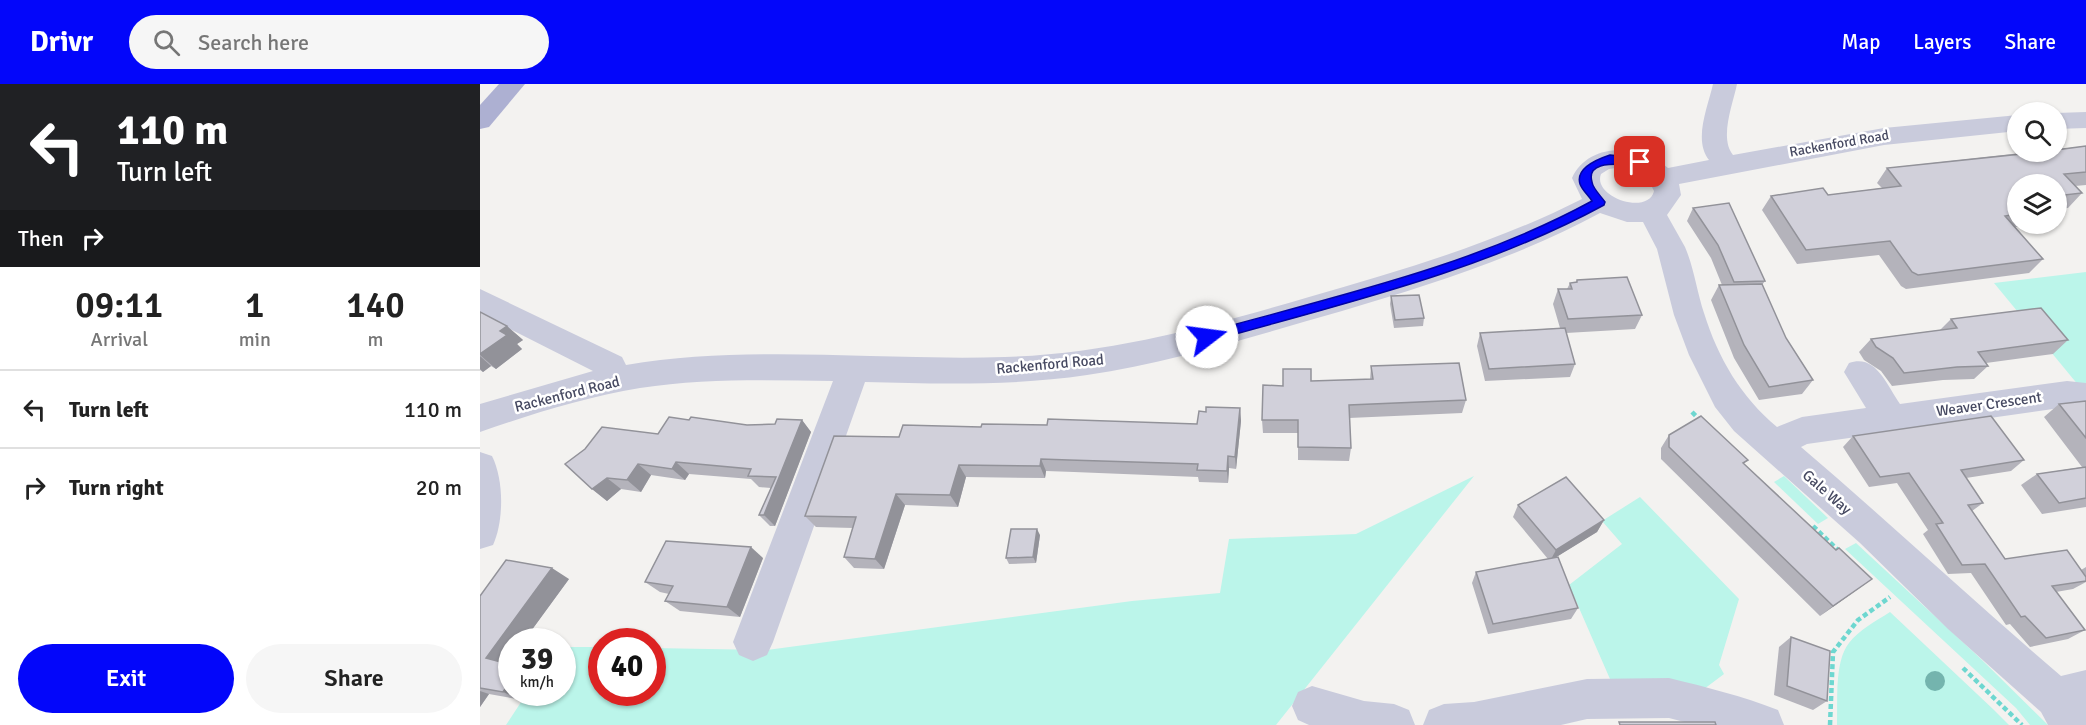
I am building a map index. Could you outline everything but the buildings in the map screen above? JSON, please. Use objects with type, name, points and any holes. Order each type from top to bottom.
[{"type":"main road","points":[[480,121],[513,84]]},
{"type":"street","points":[[1725,84],[1714,137],[1715,150],[1727,165]]},
{"type":"street","points":[[2067,121],[2086,120]]},
{"type":"street","name":"Rackenford Road","points":[[1663,178],[1817,146],[1911,131],[2007,124]]},
{"type":"street","points":[[1610,159],[1640,162],[1663,178],[1668,191],[1666,200],[1651,211],[1621,212],[1599,202],[1586,184],[1586,177],[1594,165],[1610,159]]},
{"type":"street","name":"Rackenford Road","points":[[481,427],[553,394],[609,381],[665,372],[1008,370],[1090,363],[1168,348],[1369,292],[1510,246],[1550,229],[1599,202]]},
{"type":"street","name":"Gale Way","points":[[1651,211],[1671,249],[1689,315],[1701,345],[1727,398],[1746,421],[1873,531],[1962,616],[2071,704]]},
{"type":"street","points":[[480,300],[611,366],[609,381]]},
{"type":"street","points":[[753,642],[819,468],[853,370]]},
{"type":"street","points":[[1860,372],[1891,418]]},
{"type":"street","name":"Weaver Crescent","points":[[1773,445],[1802,431],[2067,394],[2086,396]]},
{"type":"street","points":[[480,467],[482,512],[480,533]]},
{"type":"street","points":[[1444,725],[1474,723],[1587,699],[1669,698],[1727,712],[1762,725]]},
{"type":"street","points":[[1312,706],[1364,722],[1394,725]]},
{"type":"path","points":[[1692,412],[1708,427]]},
{"type":"path","points":[[1805,519],[1847,558]]},
{"type":"path","points":[[1830,725],[1833,652],[1858,620],[1891,599],[1882,591]]},
{"type":"green space","points":[[2086,272],[2086,389],[2079,386],[1994,283]]},
{"type":"green space","points":[[1474,476],[1276,725],[506,725],[518,706],[576,706],[576,647],[588,647],[588,706],[666,706],[666,648],[767,650],[1132,601],[1220,593],[1229,539],[1356,534]]},
{"type":"green space","points":[[1784,476],[1828,518],[1818,524],[1774,482]]},
{"type":"green space","points":[[1640,497],[1739,599],[1719,665],[1724,674],[1704,689],[1610,679],[1569,585],[1622,544],[1602,521]]},
{"type":"green space","points":[[1856,543],[1981,659],[2048,725],[2030,725],[2016,708],[1845,549]]},
{"type":"green space","points":[[1890,612],[2009,725],[1837,725],[1839,671],[1844,651],[1858,634]]},
{"type":"route","points":[[1207,337],[1369,292],[1510,246],[1550,229],[1599,202],[1586,184],[1586,177],[1594,165],[1610,159],[1640,162]]}]
